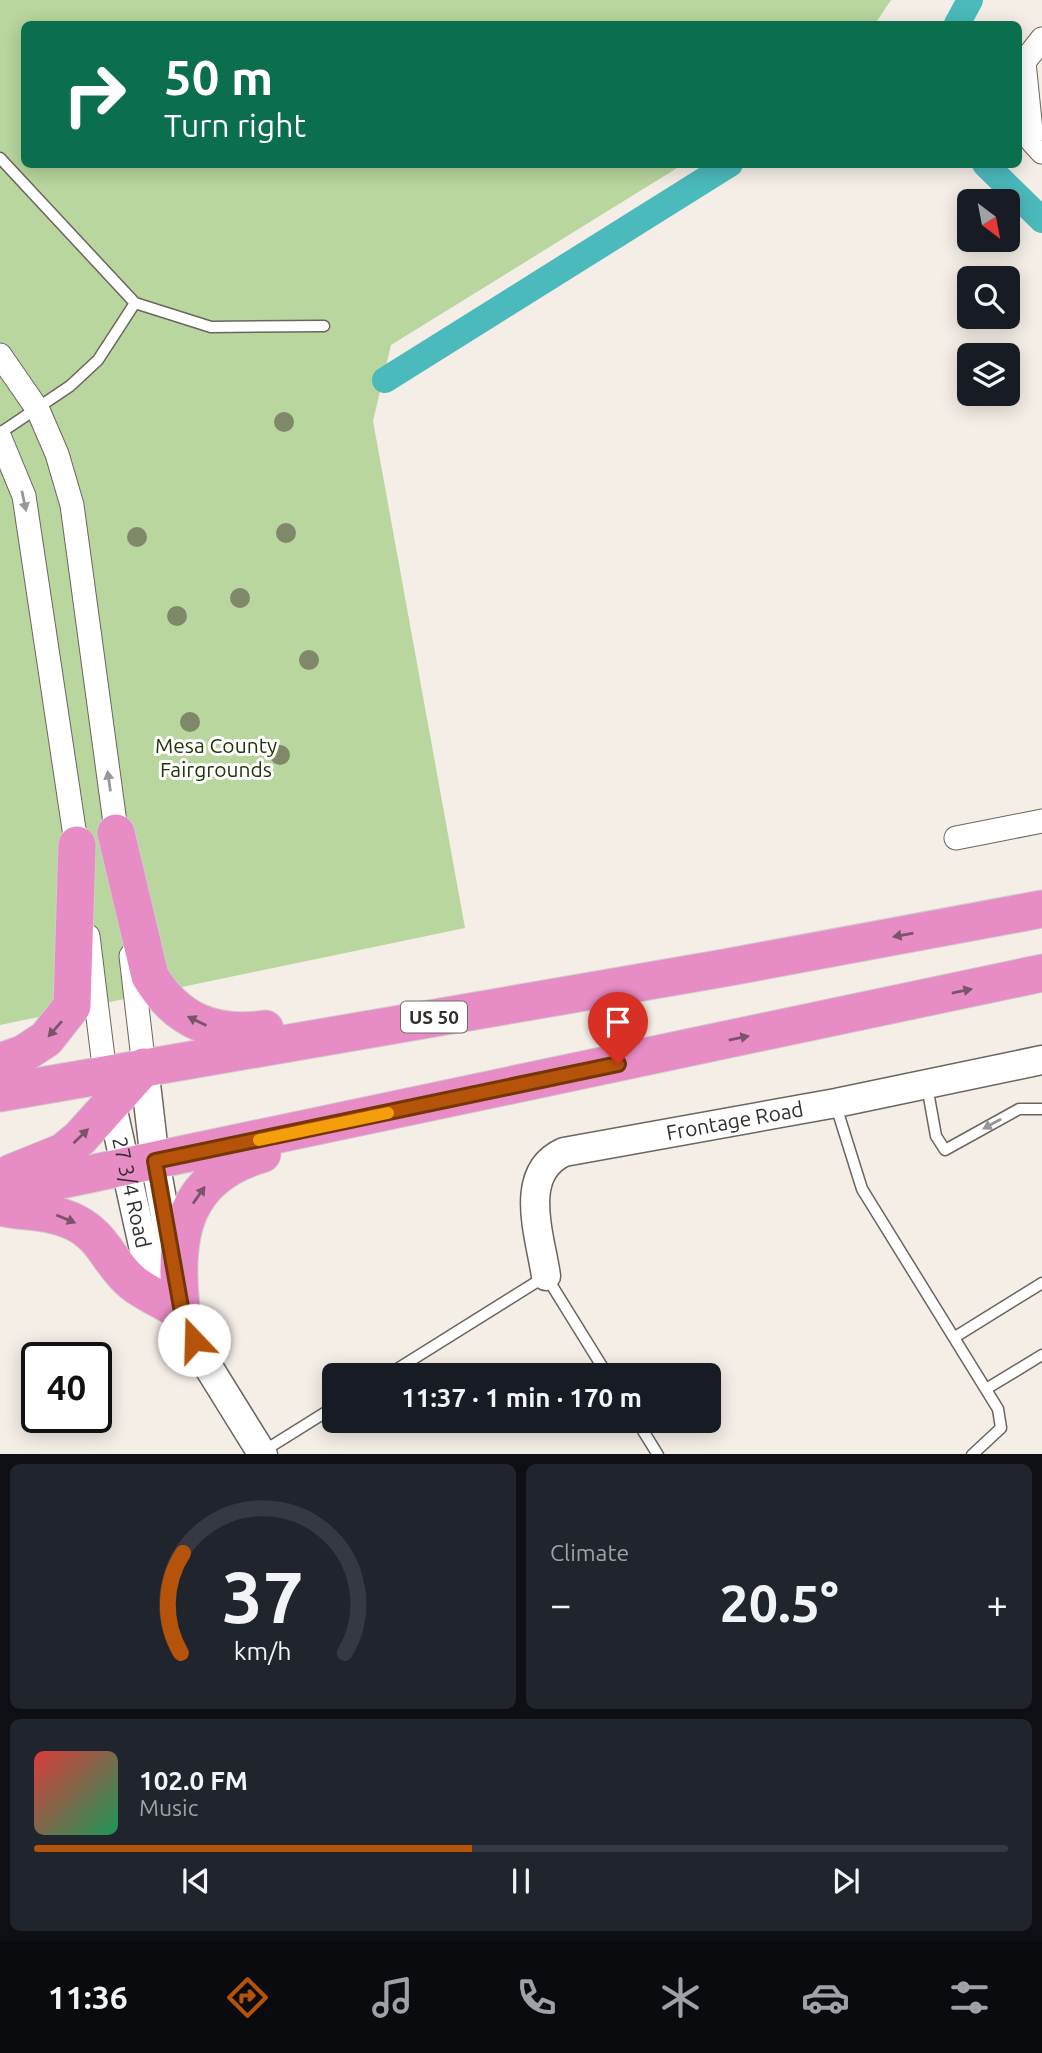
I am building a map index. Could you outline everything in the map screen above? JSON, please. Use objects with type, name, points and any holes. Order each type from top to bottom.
[{"type":"highway","points":[[116,833],[150,976],[160,993],[176,1009],[218,1030],[235,1033],[724,968]]},
{"type":"highway","points":[[0,1062],[23,1054],[46,1039],[72,1006],[77,845]]},
{"type":"highway","name":"US 50","points":[[0,1093],[108,1089],[144,1067],[724,968],[1042,909]]},
{"type":"highway","points":[[0,1193],[1042,974]]},
{"type":"highway","points":[[0,1207],[17,1211],[38,1210],[72,1221],[88,1230],[101,1240],[131,1282],[176,1306],[182,1229],[203,1188],[229,1166],[265,1154],[556,1099],[672,1052]]},
{"type":"highway","points":[[0,1180],[63,1152],[108,1089]]},
{"type":"street","points":[[1037,146],[1024,62],[1042,40]]},
{"type":"street","points":[[0,355],[38,410],[57,454],[72,505],[144,1067]]},
{"type":"street","points":[[0,436],[24,496],[77,845],[108,1089]]},
{"type":"street","points":[[956,838],[1042,821]]},
{"type":"street","name":"Frontage Road","points":[[546,1276],[535,1198],[536,1179],[552,1157],[585,1148],[836,1103],[1042,1060]]},
{"type":"street","name":"27 3/4 Road","points":[[144,1067],[140,1164],[146,1259],[262,1454]]},
{"type":"street","name":"27 3/4 Road","points":[[108,1089],[140,1164]]},
{"type":"lane","points":[[0,159],[135,303],[211,327],[324,326]]},
{"type":"lane","points":[[0,436],[38,410],[98,360],[135,303]]},
{"type":"lane","points":[[926,1083],[936,1136],[945,1150],[1019,1109],[1042,1109]]},
{"type":"lane","points":[[836,1103],[862,1189],[998,1409],[1001,1428],[972,1454]]},
{"type":"lane","points":[[407,1363],[546,1276],[600,1363]]},
{"type":"lane","points":[[955,1336],[1042,1283]]},
{"type":"lane","points":[[986,1389],[1042,1355]]},
{"type":"lane","points":[[262,1454],[322,1415]]},
{"type":"lane","points":[[645,1433],[658,1454]]},
{"type":"green space","name":"Mesa County Fairgrounds","points":[[0,0],[891,0],[877,21],[21,21],[21,168],[677,168],[391,345],[373,421],[465,928],[0,1025]]},
{"type":"waterway","points":[[959,21],[970,0]]},
{"type":"waterway","points":[[385,380],[724,168]]},
{"type":"waterway","points":[[989,168],[1042,220]]},
{"type":"slow traffic","points":[[259,1140],[388,1113]]},
{"type":"route","points":[[194,1340],[181,1307],[155,1161],[618,1064]]}]
